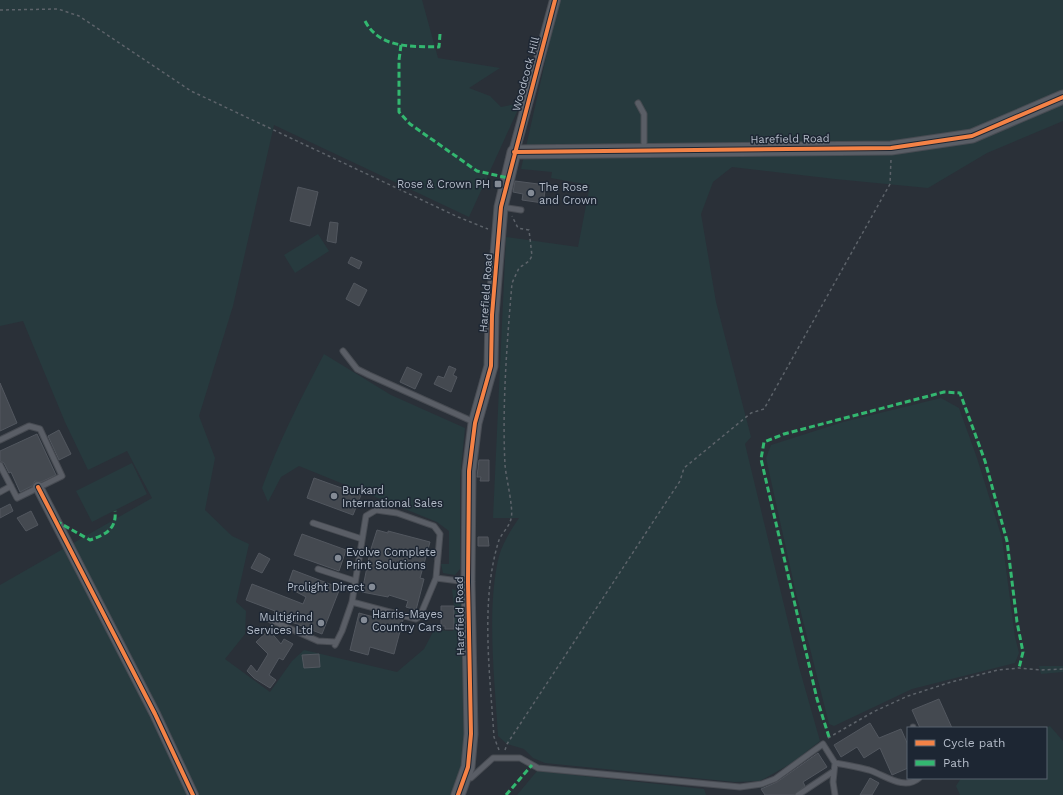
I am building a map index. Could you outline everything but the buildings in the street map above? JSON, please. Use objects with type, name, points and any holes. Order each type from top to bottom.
[{"type":"street","name":"Woodcock Hill","points":[[514,152],[555,0]]},
{"type":"street","name":"Harefield Road","points":[[458,795],[468,766],[471,734],[468,582],[469,471],[475,423],[491,366],[492,315],[501,207],[514,152],[891,148],[972,136],[1063,97]]},
{"type":"street","points":[[38,487],[155,714],[193,795]]},
{"type":"lane","points":[[638,103],[644,114],[644,150]]},
{"type":"lane","points":[[501,207],[521,210]]},
{"type":"lane","points":[[343,351],[357,369],[475,423]]},
{"type":"lane","points":[[0,440],[29,426],[40,429],[62,476],[17,498],[0,465]]},
{"type":"lane","points":[[0,492],[11,486]]},
{"type":"lane","points":[[264,617],[318,642],[335,643],[342,631],[352,602],[366,516],[376,510],[397,514],[434,526],[440,534],[436,578],[420,616],[416,619],[352,602]]},
{"type":"lane","points":[[313,523],[362,539]]},
{"type":"lane","points":[[318,569],[355,581]]},
{"type":"lane","points":[[436,578],[468,582]]},
{"type":"lane","points":[[464,776],[471,778],[493,758],[520,758],[538,768],[740,787],[762,784],[775,779],[823,744],[835,764],[833,782],[835,795]]},
{"type":"lane","points":[[835,764],[870,770],[902,783],[916,781],[918,779]]},
{"type":"lane","points":[[798,795],[834,771]]},
{"type":"path","points":[[0,10],[58,9],[79,16],[191,91],[458,217],[493,231],[500,227]]},
{"type":"path","points":[[502,758],[507,744],[680,481],[684,468],[751,413],[764,409],[890,184],[891,148]]},
{"type":"path","points":[[502,758],[494,737],[489,646],[489,611],[492,572],[500,539],[512,518],[505,458],[505,406],[512,283],[519,268],[529,261],[532,256],[529,230],[518,228],[512,215]]},
{"type":"path","points":[[823,744],[829,737],[873,712],[908,696],[951,682],[998,670],[1019,668],[1040,670],[1063,669]]},
{"type":"green space","points":[[0,0],[422,0],[438,58],[500,68],[469,88],[490,96],[501,107],[521,103],[469,217],[274,125],[233,306],[199,416],[215,458],[205,510],[232,536],[249,544],[236,602],[246,611],[245,634],[225,659],[270,692],[292,661],[304,650],[397,672],[424,649],[434,630],[453,631],[454,606],[452,589],[458,591],[463,598],[466,742],[463,767],[453,795],[0,795],[0,585],[152,498],[127,451],[88,470],[65,422],[23,321],[0,326]]},
{"type":"green space","points":[[559,0],[1063,0],[1063,121],[987,153],[928,188],[732,167],[713,182],[701,214],[716,302],[751,437],[745,444],[799,667],[820,741],[792,763],[760,781],[735,782],[545,763],[533,758],[524,749],[507,744],[498,736],[492,646],[495,577],[499,556],[505,541],[519,518],[493,518],[506,237],[578,247],[590,185],[551,178],[552,172],[521,169]]},
{"type":"green space","points":[[318,234],[329,251],[295,273],[284,255]]},
{"type":"green space","points":[[324,354],[391,395],[465,428],[460,479],[460,569],[455,575],[443,573],[441,564],[449,564],[449,531],[437,522],[299,466],[281,477],[268,502],[262,488],[291,420]]},
{"type":"green space","points":[[941,398],[959,408],[977,458],[1002,538],[1015,637],[1019,653],[1015,663],[912,689],[834,726],[829,724],[795,589],[766,458],[771,445],[843,422]]},
{"type":"green space","points":[[132,463],[147,494],[92,522],[76,491]]},
{"type":"green space","points":[[1039,666],[1063,666],[1063,672],[1041,674]]},
{"type":"green space","points":[[1050,726],[1063,741],[1063,795],[960,795],[956,786],[960,779],[1047,779],[1047,727]]},
{"type":"green space","points":[[537,771],[704,789],[706,795],[517,795]]},
{"type":"marked path","points":[[365,21],[371,30],[379,37],[407,46],[439,47],[440,34]]},
{"type":"marked path","points":[[401,45],[399,60],[399,112],[410,124],[477,171],[508,178]]},
{"type":"marked path","points":[[829,737],[817,699],[761,459],[764,442],[784,434],[944,392],[960,393],[985,461],[1007,541],[1017,622],[1023,652],[1019,668]]},
{"type":"marked path","points":[[56,521],[90,540],[101,536],[112,527],[115,511]]},
{"type":"marked path","points":[[506,795],[532,765]]},
{"type":"cycle path","points":[[458,795],[468,767],[471,734],[468,582],[469,471],[475,423],[491,366],[492,315],[501,207],[555,0]]},
{"type":"cycle path","points":[[514,152],[891,148],[972,136],[1063,97]]},
{"type":"cycle path","points":[[38,487],[155,714],[193,795]]},
{"type":"place","name":"Rose & Crown PH","points":[[498,184]]},
{"type":"place","name":"The Rose and Crown","points":[[531,193]]},
{"type":"place","name":"Burkard International Sales","points":[[334,496]]},
{"type":"place","name":"Evolve Complete Print Solutions","points":[[338,558]]},
{"type":"place","name":"Prolight Direct","points":[[372,587]]},
{"type":"place","name":"Harris-Mayes Country Cars","points":[[364,620]]},
{"type":"place","name":"Multigrind Services Ltd","points":[[321,623]]}]
